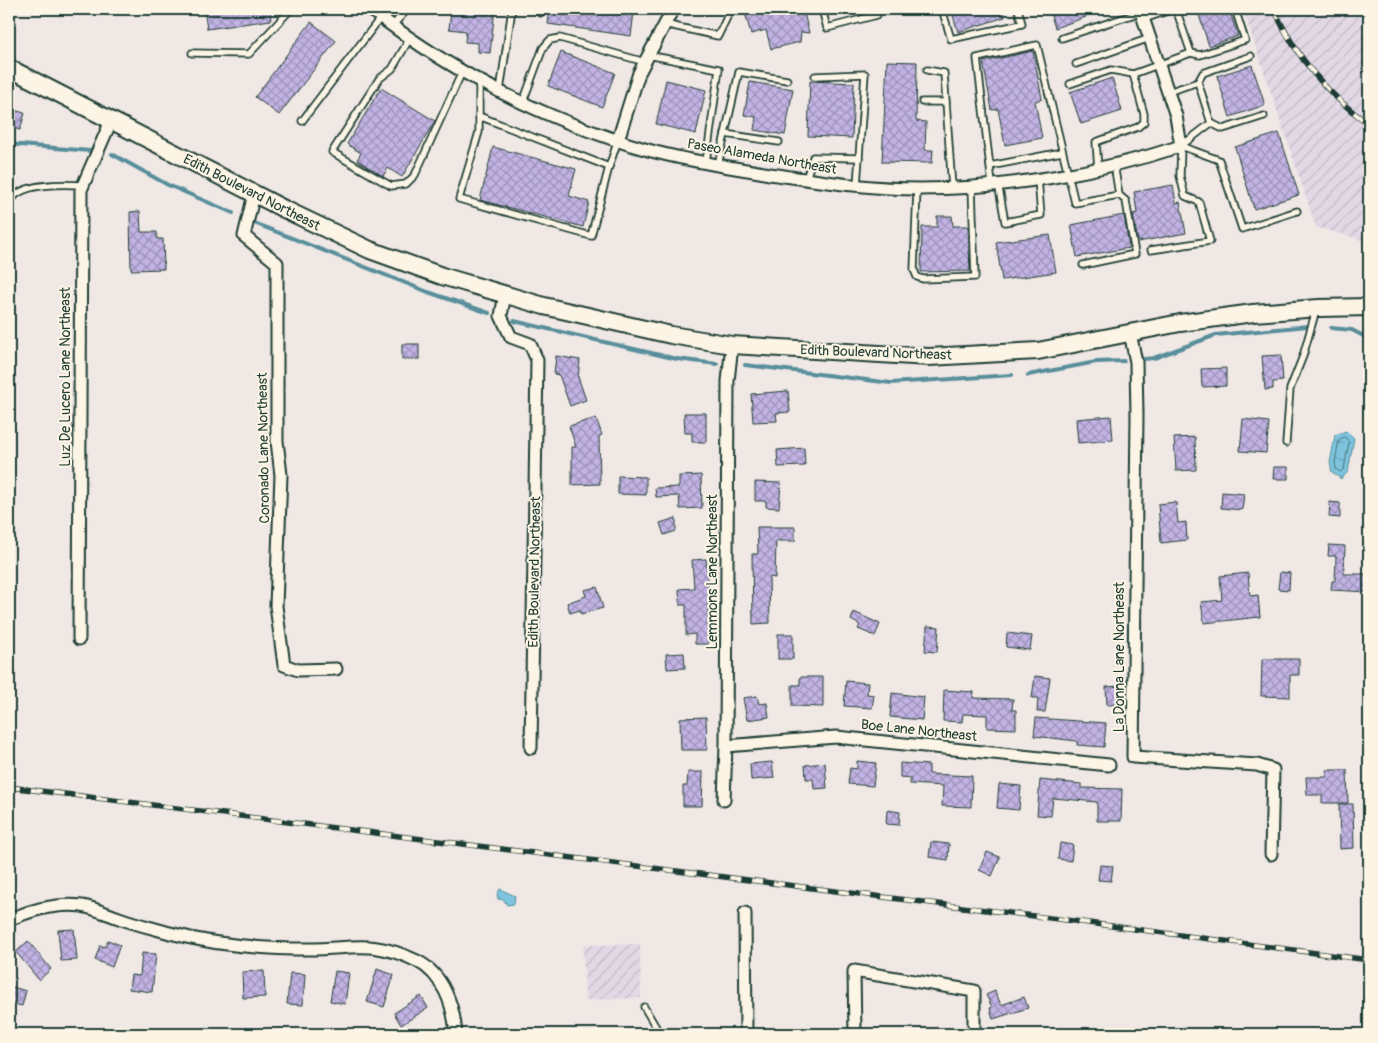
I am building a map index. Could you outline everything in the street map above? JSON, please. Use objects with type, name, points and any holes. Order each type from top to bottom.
[{"type":"street","name":"Paseo Alameda Northeast","points":[[370,9],[392,26],[462,72],[523,102],[649,151],[718,165],[857,186],[917,189],[952,188],[1067,174],[1098,168],[1181,146]]},
{"type":"street","points":[[618,140],[647,58],[673,9]]},
{"type":"street","points":[[1142,13],[1176,116],[1181,146]]},
{"type":"street","name":"Edith Boulevard Northeast","points":[[9,68],[254,194],[370,250],[442,276],[504,294],[605,321],[671,335],[732,345],[929,357],[1038,351],[1207,320],[1317,308],[1369,307]]},
{"type":"street","name":"Luz De Lucero Lane Northeast","points":[[80,639],[81,190],[111,121]]},
{"type":"street","name":"Coronado Lane Northeast","points":[[254,194],[244,236],[277,263],[277,441],[281,475],[276,606],[284,665],[298,670],[336,669]]},
{"type":"street","name":"Edith Boulevard Northeast","points":[[504,294],[501,316],[511,337],[530,344],[538,360],[531,748]]},
{"type":"street","name":"La Donna Lane Northeast","points":[[1130,333],[1136,362],[1137,415],[1133,757],[1257,765],[1274,770],[1271,854]]},
{"type":"street","name":"Lemmons Lane Northeast","points":[[724,800],[728,381],[732,345]]},
{"type":"street","name":"Boe Lane Northeast","points":[[726,746],[836,737],[1109,765]]},
{"type":"street","points":[[9,920],[32,910],[50,906],[84,906],[172,934],[214,942],[270,948],[312,949],[356,945],[388,948],[431,970],[447,994],[455,1022],[456,1034]]},
{"type":"street","points":[[745,913],[746,1034]]},
{"type":"street","points":[[855,1034],[854,971],[974,991],[974,1034]]},
{"type":"lane","points":[[192,53],[249,54],[291,9]]},
{"type":"lane","points":[[392,26],[408,9]]},
{"type":"lane","points":[[500,91],[512,9]]},
{"type":"lane","points":[[664,24],[718,36],[731,9]]},
{"type":"lane","points":[[822,9],[827,28],[877,15],[875,9]]},
{"type":"lane","points":[[942,9],[951,39],[1022,24],[1018,9]]},
{"type":"lane","points":[[1062,38],[1142,13],[1175,9],[1191,54]]},
{"type":"lane","points":[[1070,84],[1111,70],[1133,74],[1191,54],[1200,55],[1245,40],[1234,9]]},
{"type":"lane","points":[[302,121],[381,17]]},
{"type":"lane","points":[[410,38],[392,69],[379,78],[332,152],[391,186],[406,184],[415,175],[462,72]]},
{"type":"lane","points":[[523,102],[543,48],[550,40],[560,38],[647,58],[720,69],[706,162]]},
{"type":"lane","points":[[1076,64],[1150,38]]},
{"type":"lane","points":[[1038,178],[1041,215],[1005,222],[990,166],[977,58],[1037,45],[1075,202],[1119,195]]},
{"type":"lane","points":[[1168,92],[1198,82],[1203,73],[1251,56]]},
{"type":"lane","points":[[927,70],[944,73],[952,188]]},
{"type":"lane","points":[[718,165],[739,72],[787,80]]},
{"type":"lane","points":[[816,76],[865,74],[857,186]]},
{"type":"lane","points":[[1098,168],[1096,142],[1138,127],[1144,122],[1144,114],[1133,74]]},
{"type":"lane","points":[[479,81],[479,132],[460,199],[591,236],[618,140]]},
{"type":"lane","points":[[1198,82],[1211,123],[1223,129],[1264,116]]},
{"type":"lane","points":[[922,102],[946,102]]},
{"type":"lane","points":[[479,116],[609,167]]},
{"type":"lane","points":[[1181,146],[1211,123]]},
{"type":"lane","points":[[726,134],[779,142]]},
{"type":"lane","points":[[1181,146],[1219,160],[1242,229],[1296,211]]},
{"type":"lane","points":[[1151,250],[1210,241],[1199,202],[1185,196],[1180,176],[1181,146]]},
{"type":"lane","points":[[990,166],[1062,152]]},
{"type":"lane","points":[[806,179],[813,157],[859,158]]},
{"type":"lane","points":[[1083,265],[1135,254],[1126,201],[1119,195],[1114,164]]},
{"type":"lane","points":[[9,217],[10,202],[15,195],[21,192],[55,184],[83,185]]},
{"type":"lane","points":[[917,189],[914,270],[917,277],[923,279],[975,277],[972,186]]},
{"type":"lane","points":[[1286,443],[1290,389],[1303,356],[1317,308]]},
{"type":"lane","points":[[644,1006],[660,1034]]},
{"type":"shaded area","points":[[1243,9],[1369,9],[1369,242],[1316,227]]},
{"type":"shaded area","points":[[640,944],[641,998],[585,1000],[583,945]]},
{"type":"water","points":[[1346,431],[1354,438],[1348,472],[1341,479],[1332,472],[1330,463],[1335,435]]},
{"type":"water","points":[[500,889],[515,896],[514,904],[507,905],[504,900],[498,899],[497,895]]},
{"type":"building","points":[[204,9],[270,9],[271,20],[207,29]]},
{"type":"building","points":[[451,9],[495,9],[490,53],[478,52],[478,43],[465,42],[466,31],[449,29]]},
{"type":"building","points":[[550,9],[625,9],[625,11],[634,12],[631,36],[548,24]]},
{"type":"building","points":[[744,9],[803,9],[809,33],[801,32],[800,42],[771,49],[766,30],[751,34]]},
{"type":"building","points":[[951,9],[1002,9],[1005,17],[958,32]]},
{"type":"building","points":[[1049,9],[1083,9],[1086,17],[1055,28]]},
{"type":"building","points":[[1197,9],[1229,9],[1238,36],[1209,46]]},
{"type":"building","points":[[311,22],[336,41],[279,115],[255,97]]},
{"type":"building","points":[[1033,51],[1042,99],[1035,101],[1042,138],[1005,145],[998,109],[992,110],[983,62]]},
{"type":"building","points":[[561,52],[615,73],[602,107],[548,86]]},
{"type":"building","points":[[887,61],[917,62],[916,121],[926,122],[925,150],[933,150],[932,163],[882,162]]},
{"type":"building","points":[[1252,65],[1265,105],[1230,117],[1217,76]]},
{"type":"building","points":[[1112,78],[1122,111],[1081,124],[1070,92]]},
{"type":"building","points":[[666,80],[706,90],[696,134],[656,124]]},
{"type":"building","points":[[810,81],[854,83],[852,138],[808,136]]},
{"type":"building","points":[[750,82],[793,89],[785,135],[754,130],[756,117],[744,115]]},
{"type":"building","points":[[381,88],[435,121],[402,177],[388,168],[383,176],[357,160],[361,153],[347,144]]},
{"type":"building","points":[[9,109],[25,113],[20,130],[9,127]]},
{"type":"building","points":[[1279,133],[1299,195],[1254,209],[1235,147]]},
{"type":"building","points":[[493,147],[576,169],[569,196],[589,202],[583,227],[480,200]]},
{"type":"building","points":[[1173,185],[1176,203],[1180,202],[1186,233],[1138,242],[1133,214],[1137,213],[1134,192]]},
{"type":"building","points":[[140,211],[141,232],[157,232],[157,239],[163,239],[164,269],[131,270],[130,212]]},
{"type":"building","points":[[1124,215],[1129,248],[1077,257],[1071,225]]},
{"type":"building","points":[[937,216],[952,216],[953,226],[968,226],[970,271],[921,272],[922,227],[937,227]]},
{"type":"building","points":[[1050,235],[1056,272],[1002,280],[996,242]]},
{"type":"building","points":[[402,344],[419,344],[419,359],[402,359]]},
{"type":"building","points":[[1281,355],[1283,381],[1273,382],[1273,389],[1265,390],[1262,356]]},
{"type":"building","points":[[556,356],[580,360],[578,377],[586,400],[570,406],[559,375],[554,374]]},
{"type":"building","points":[[1226,368],[1226,386],[1202,387],[1201,369]]},
{"type":"building","points":[[788,391],[790,412],[776,413],[777,421],[753,422],[751,394]]},
{"type":"building","points":[[684,413],[706,413],[706,442],[692,442],[692,433],[685,433]]},
{"type":"building","points":[[1111,416],[1113,440],[1078,443],[1076,419]]},
{"type":"building","points":[[596,418],[602,435],[599,436],[600,484],[572,485],[572,447],[576,447],[569,426]]},
{"type":"building","points":[[1243,419],[1269,422],[1266,453],[1240,451]]},
{"type":"building","points":[[1195,437],[1196,470],[1176,471],[1174,438]]},
{"type":"building","points":[[804,448],[805,466],[778,467],[777,450]]},
{"type":"building","points":[[1274,467],[1288,467],[1288,479],[1273,479]]},
{"type":"building","points":[[701,475],[702,508],[680,509],[679,496],[656,497],[655,488],[679,487],[679,476]]},
{"type":"building","points":[[618,476],[646,477],[646,495],[618,494]]},
{"type":"building","points":[[755,482],[781,483],[779,508],[766,507],[766,501],[755,501]]},
{"type":"building","points":[[1222,492],[1244,494],[1242,510],[1221,508]]},
{"type":"building","points":[[1176,502],[1178,523],[1186,522],[1187,540],[1161,543],[1158,504]]},
{"type":"building","points":[[1330,502],[1340,503],[1340,518],[1329,517]]},
{"type":"building","points":[[676,518],[676,531],[664,535],[660,523]]},
{"type":"building","points":[[757,527],[795,527],[795,541],[776,541],[775,578],[769,577],[770,623],[753,624],[752,554],[758,554]]},
{"type":"building","points":[[1329,545],[1345,546],[1344,574],[1369,574],[1369,592],[1331,590],[1332,581],[1335,581],[1336,556],[1328,556]]},
{"type":"building","points":[[706,559],[710,603],[708,603],[708,644],[695,644],[695,634],[686,635],[686,605],[680,605],[679,589],[694,588],[692,560]]},
{"type":"building","points":[[1280,572],[1290,573],[1289,590],[1278,589]]},
{"type":"building","points":[[1248,573],[1250,596],[1258,595],[1260,617],[1204,623],[1201,602],[1222,600],[1220,576]]},
{"type":"building","points":[[597,587],[603,608],[581,614],[580,610],[570,613],[567,603],[586,596],[584,590]]},
{"type":"building","points":[[854,612],[880,624],[875,636],[858,629],[860,625],[851,620]]},
{"type":"building","points":[[927,626],[939,627],[937,652],[925,651]]},
{"type":"building","points":[[1007,633],[1032,636],[1030,650],[1006,647]]},
{"type":"building","points":[[778,634],[793,634],[793,659],[778,659]]},
{"type":"building","points":[[684,653],[685,668],[667,669],[666,654]]},
{"type":"building","points":[[1262,659],[1299,659],[1299,675],[1290,675],[1290,697],[1261,696]]},
{"type":"building","points":[[1035,676],[1050,678],[1045,712],[1037,712],[1038,698],[1032,698]]},
{"type":"building","points":[[800,677],[823,677],[823,707],[792,706],[792,685],[800,685]]},
{"type":"building","points":[[846,681],[868,683],[867,694],[874,695],[872,708],[844,706]]},
{"type":"building","points":[[1120,686],[1122,704],[1107,705],[1106,687]]},
{"type":"building","points":[[944,690],[974,692],[973,698],[1013,699],[1012,710],[1016,710],[1016,729],[987,728],[987,715],[963,714],[962,722],[943,721]]},
{"type":"building","points":[[892,693],[924,697],[922,720],[890,717]]},
{"type":"building","points":[[757,696],[759,704],[767,703],[769,717],[747,720],[743,698]]},
{"type":"building","points":[[706,717],[707,750],[681,750],[680,718]]},
{"type":"building","points":[[1036,718],[1106,723],[1104,747],[1077,745],[1077,741],[1034,736]]},
{"type":"building","points":[[857,761],[876,763],[873,786],[848,784],[850,768],[857,769]]},
{"type":"building","points":[[772,762],[774,778],[751,780],[750,764]]},
{"type":"building","points":[[825,763],[827,788],[814,789],[813,779],[806,779],[805,765]]},
{"type":"building","points":[[900,763],[929,765],[929,774],[972,776],[971,807],[942,806],[943,786],[910,784],[910,778],[900,777]]},
{"type":"building","points":[[1327,770],[1347,770],[1348,803],[1322,803],[1322,795],[1307,795],[1306,777],[1327,777]]},
{"type":"building","points":[[688,772],[703,772],[702,806],[683,806],[683,786],[687,786]]},
{"type":"building","points":[[1040,780],[1082,784],[1082,788],[1122,789],[1121,821],[1097,821],[1097,802],[1053,798],[1051,816],[1037,815]]},
{"type":"building","points":[[999,784],[1021,786],[1019,810],[997,808]]},
{"type":"building","points":[[1339,804],[1353,804],[1354,848],[1340,849]]},
{"type":"building","points":[[887,810],[900,812],[899,825],[886,824]]},
{"type":"building","points":[[931,842],[949,844],[948,860],[929,857]]},
{"type":"building","points":[[1060,843],[1073,845],[1071,861],[1058,859]]},
{"type":"building","points":[[987,852],[1000,857],[992,876],[979,870]]},
{"type":"building","points":[[1100,865],[1113,866],[1111,881],[1098,880]]},
{"type":"building","points":[[74,929],[77,960],[61,961],[58,930]]},
{"type":"building","points":[[108,940],[120,945],[112,967],[95,960],[100,945],[105,947]]},
{"type":"building","points":[[28,941],[51,969],[39,980],[16,952]]},
{"type":"building","points":[[142,953],[156,954],[152,992],[129,989],[131,975],[140,976]]},
{"type":"building","points":[[377,969],[394,975],[384,1007],[367,1002]]},
{"type":"building","points":[[264,971],[265,997],[243,998],[242,972]]},
{"type":"building","points":[[335,971],[349,973],[345,1004],[330,1001]]},
{"type":"building","points":[[290,973],[305,974],[303,1005],[287,1004]]},
{"type":"building","points":[[9,986],[26,991],[22,1006],[9,1003]]},
{"type":"building","points":[[995,991],[1001,1005],[1024,997],[1028,1008],[993,1019],[990,1008],[992,1007],[986,995]]},
{"type":"building","points":[[421,996],[428,1008],[401,1025],[394,1013]]},
{"type":"waterway","points":[[9,144],[90,151]]},
{"type":"waterway","points":[[112,154],[168,185],[233,213]]},
{"type":"waterway","points":[[254,223],[428,292],[489,313]]},
{"type":"waterway","points":[[514,321],[677,359],[717,364]]},
{"type":"waterway","points":[[1144,359],[1154,358],[1216,335],[1308,326]]},
{"type":"waterway","points":[[1331,328],[1352,330],[1369,339]]},
{"type":"waterway","points":[[1028,375],[1096,362],[1124,361]]},
{"type":"waterway","points":[[745,365],[891,383],[1012,375]]},
{"type":"railway","points":[[1274,9],[1282,26],[1314,73],[1339,100],[1369,124]]},
{"type":"railway","points":[[9,787],[1369,960]]}]
